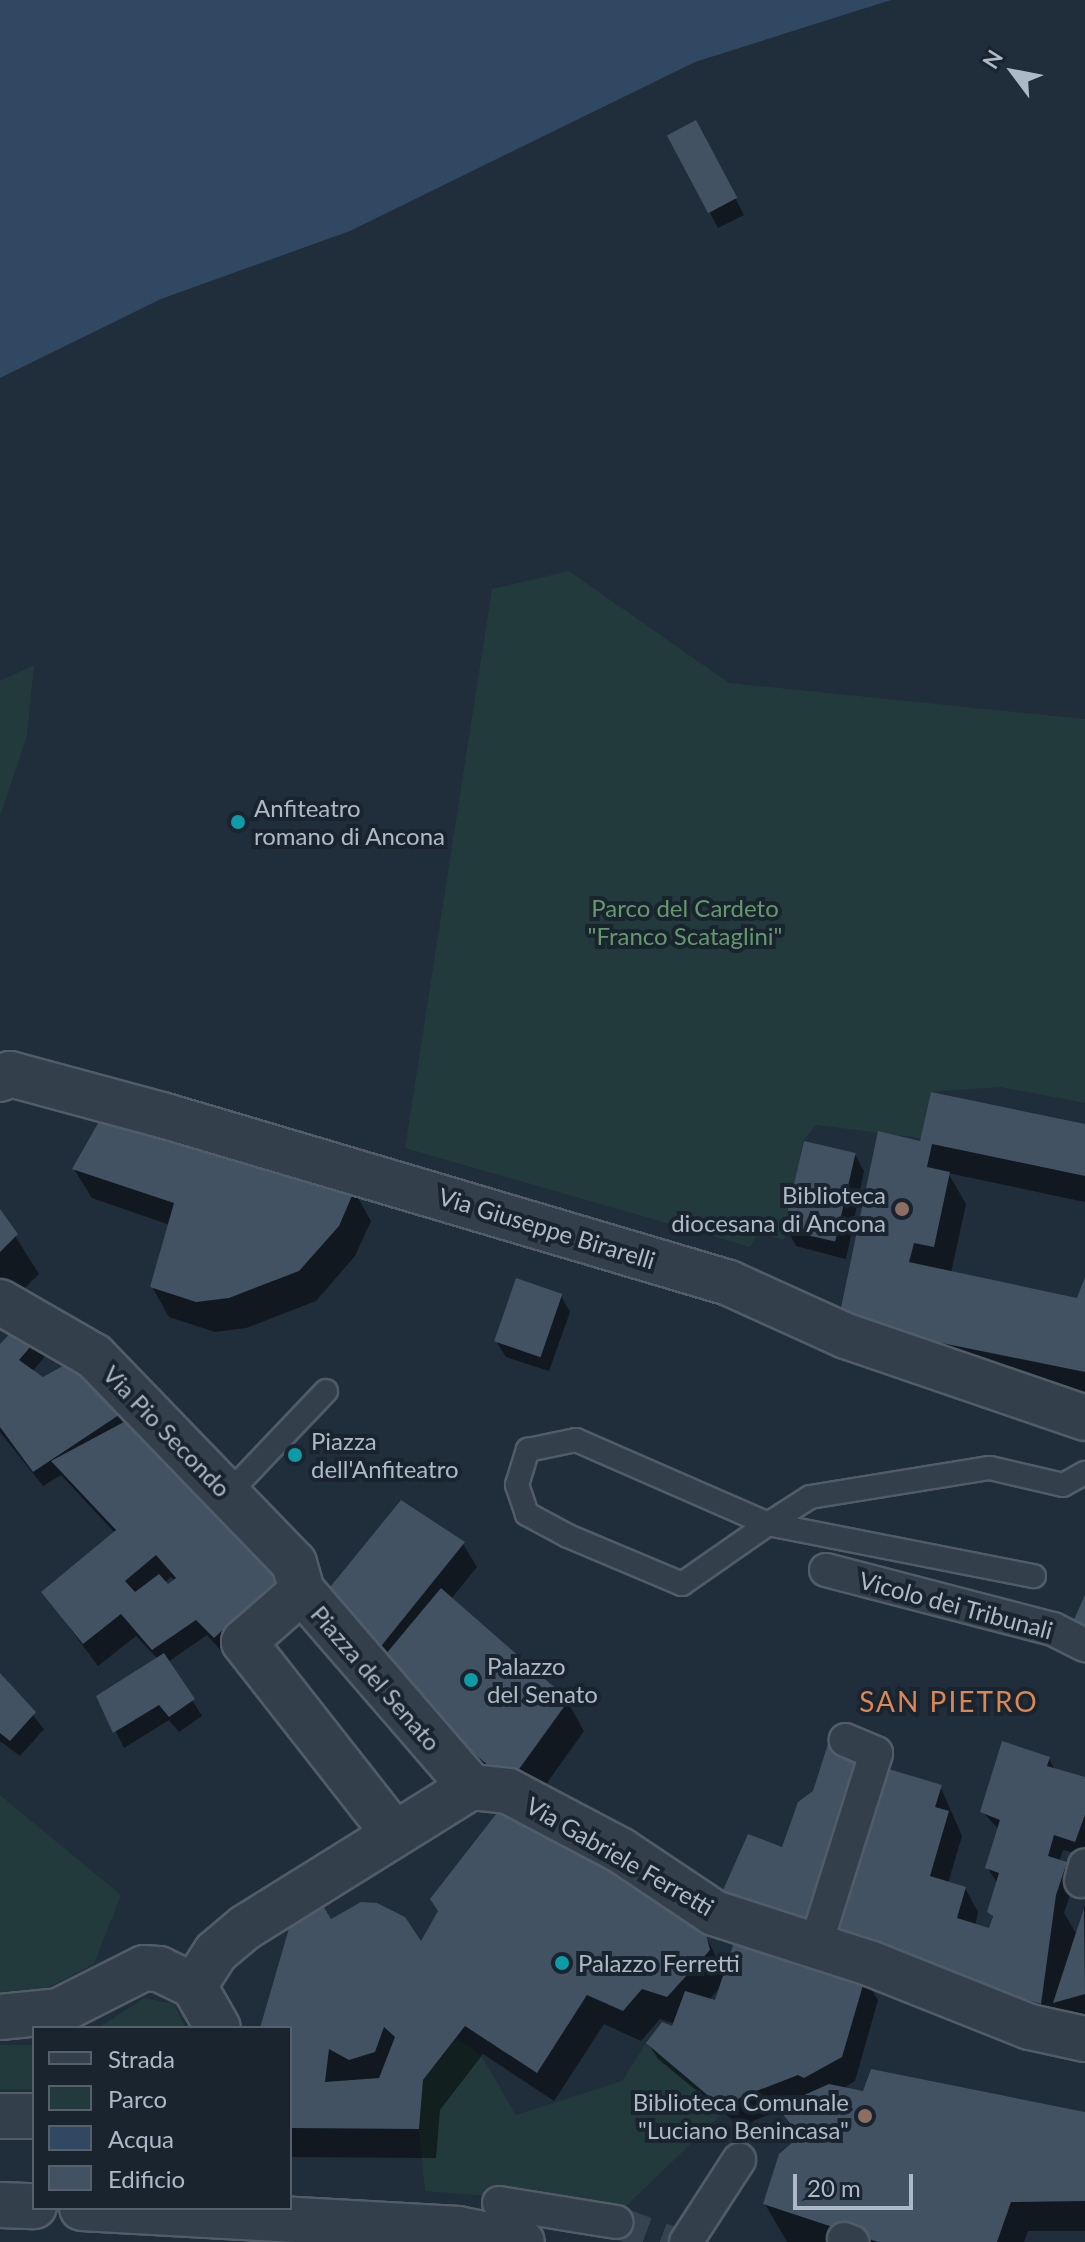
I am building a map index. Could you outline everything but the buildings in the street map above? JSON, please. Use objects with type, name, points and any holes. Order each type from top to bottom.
[{"type":"street","name":"Via Giuseppe Birarelli","points":[[0,1079],[10,1074],[162,1115],[729,1283],[846,1336],[1085,1418]]},
{"type":"street","name":"Via Pio Secondo","points":[[0,1302],[94,1356],[294,1563],[302,1591]]},
{"type":"street","name":"Vicolo dei Tribunali","points":[[826,1570],[1053,1629],[1085,1645]]},
{"type":"street","name":"Piazza del Senato","points":[[393,1832],[244,1642],[302,1591],[489,1789]]},
{"type":"street","points":[[815,1947],[876,1753],[846,1740]]},
{"type":"street","points":[[194,1986],[216,1952],[246,1927],[393,1832],[489,1789]]},
{"type":"street","name":"Via Gabriele Ferretti","points":[[489,1789],[620,1850],[714,1913],[869,1963],[1030,2027],[1085,2039]]},
{"type":"street","points":[[0,2017],[59,2011],[144,1968],[172,1972],[194,1986],[217,2026]]},
{"type":"street","points":[[0,2116],[32,2116]]},
{"type":"street","points":[[686,2242],[739,2160]]},
{"type":"street","points":[[499,2203],[616,2222]]},
{"type":"street","points":[[0,2205],[32,2206]]},
{"type":"street","points":[[118,2210],[458,2229],[522,2242]]},
{"type":"lane","points":[[228,1494],[326,1391]]},
{"type":"lane","points":[[1034,1576],[768,1524],[576,1440],[528,1450],[517,1485],[527,1514],[682,1584],[768,1524],[810,1497],[990,1468],[1063,1485],[1085,1473]]},
{"type":"green space","name":"Parco del Cardeto \"Franco Scataglini\"","points":[[569,571],[729,683],[1085,719],[1085,1103],[1000,1087],[931,1092],[921,1138],[816,1125],[803,1141],[784,1240],[759,1233],[750,1247],[405,1148],[492,589]]},
{"type":"green space","points":[[34,665],[27,736],[0,816],[0,681]]},
{"type":"green space","points":[[0,1795],[121,1895],[94,1964],[45,1989],[0,1992]]},
{"type":"green space","points":[[144,1998],[174,2004],[185,2026],[101,2026]]},
{"type":"green space","points":[[457,2038],[481,2055],[516,2115],[622,2081],[646,2043],[725,2111],[625,2207],[425,2191],[419,2129],[423,2080]]},
{"type":"green space","points":[[0,2045],[32,2045],[32,2089],[0,2089]]},
{"type":"water","points":[[0,0],[891,0],[695,62],[350,231],[161,299],[0,378]]},
{"type":"tunnel","points":[[616,2222],[670,2242]]},
{"type":"place","name":"Anfiteatro romano di Ancona","points":[[238,822]]},
{"type":"place","name":"Biblioteca diocesana di Ancona","points":[[902,1209]]},
{"type":"place","name":"Piazza dell'Anfiteatro","points":[[295,1455]]},
{"type":"place","name":"Palazzo del Senato","points":[[471,1680]]},
{"type":"place","name":"Palazzo Ferretti","points":[[562,1963]]},
{"type":"place","name":"Biblioteca Comunale \"Luciano Benincasa\"","points":[[865,2116]]},
{"type":"district","name":"SAN PIETRO","points":[[949,1701]]}]
